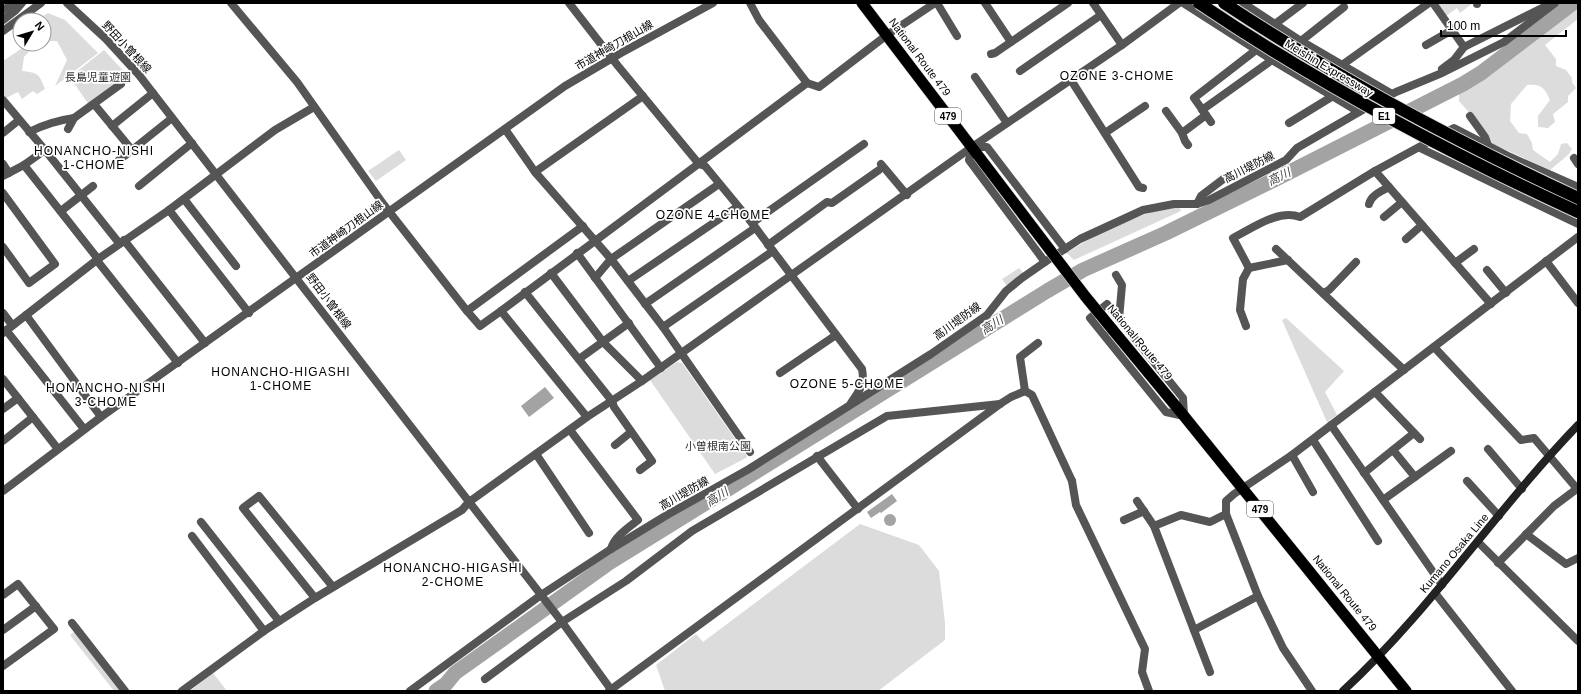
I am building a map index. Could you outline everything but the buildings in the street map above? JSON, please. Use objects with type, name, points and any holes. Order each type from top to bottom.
[{"type":"highway","name":"National Route 479","points":[[862,3],[1085,296],[1243,488],[1406,691]]},
{"type":"highway","name":"Meishin Expressway","points":[[1199,3],[1262,44],[1384,116],[1506,179],[1578,212]]},
{"type":"highway","name":"Meishin Expressway","points":[[1224,3],[1265,30],[1395,107],[1455,139],[1578,198]]},
{"type":"main road","name":"Kumano Osaka Line","points":[[1343,691],[1379,657],[1436,593],[1499,516],[1578,426]]},
{"type":"street","points":[[3,10],[15,3]]},
{"type":"street","points":[[3,20],[16,10],[22,3]]},
{"type":"street","points":[[3,31],[41,3]]},
{"type":"street","name":"野田小曽根線","points":[[67,3],[106,39],[139,75],[562,622],[610,690]]},
{"type":"street","points":[[231,3],[297,82],[390,211],[480,326],[807,83]]},
{"type":"street","points":[[569,3],[699,164],[704,166],[753,225],[862,369],[864,379],[860,389],[849,405]]},
{"type":"street","name":"市道神崎刀根山線","points":[[3,491],[84,429],[249,313],[565,86],[612,58],[713,3]]},
{"type":"street","points":[[750,3],[759,20],[807,83],[819,87],[887,35],[936,3],[957,36]]},
{"type":"street","points":[[986,3],[1011,42]]},
{"type":"street","points":[[991,54],[995,53],[1068,3]]},
{"type":"street","points":[[1093,3],[1122,45]]},
{"type":"street","points":[[182,691],[264,631],[315,598],[462,510],[469,502],[536,454],[792,276],[972,147],[1122,45],[1179,3]]},
{"type":"street","points":[[1184,3],[1272,60],[1359,112]]},
{"type":"street","points":[[1244,3],[1301,41],[1392,94]]},
{"type":"street","points":[[1274,24],[1303,3]]},
{"type":"street","points":[[1342,65],[1429,3]]},
{"type":"street","points":[[1433,3],[1464,47]]},
{"type":"street","points":[[1432,77],[1454,60],[1464,47],[1552,3]]},
{"type":"street","name":"高川堤防線","points":[[410,691],[541,595],[611,549],[667,515],[749,469],[931,354],[987,315],[1006,291],[1044,262],[1080,239],[1143,210],[1174,204],[1197,204],[1209,200],[1286,160],[1297,148],[1392,94],[1432,77],[1504,42],[1555,3]]},
{"type":"street","points":[[1301,41],[1344,7]]},
{"type":"street","points":[[1020,71],[1101,15]]},
{"type":"street","points":[[1426,45],[1452,30]]},
{"type":"street","points":[[1211,122],[1194,98],[1256,50]]},
{"type":"street","points":[[1182,133],[1204,112],[1272,60]]},
{"type":"street","points":[[975,77],[1007,123]]},
{"type":"street","points":[[1071,80],[1139,187],[1143,188]]},
{"type":"street","points":[[68,129],[74,118],[121,84]]},
{"type":"street","points":[[112,126],[153,93]]},
{"type":"street","points":[[535,172],[643,96]]},
{"type":"street","points":[[1289,123],[1333,96]]},
{"type":"street","points":[[3,100],[205,343]]},
{"type":"street","points":[[94,104],[132,150]]},
{"type":"street","points":[[1105,133],[1145,106]]},
{"type":"street","points":[[7,329],[98,258],[169,210],[275,130],[314,107]]},
{"type":"street","points":[[1166,110],[1182,133],[1188,145]]},
{"type":"street","points":[[1470,116],[1485,137],[1488,145]]},
{"type":"street","points":[[30,132],[66,119],[74,118]]},
{"type":"street","points":[[119,160],[172,118]]},
{"type":"street","points":[[3,133],[19,120]]},
{"type":"street","points":[[1246,326],[1240,310],[1243,280],[1248,268],[1233,238],[1282,215],[1292,214],[1300,217],[1375,171],[1420,148],[1454,128],[1578,187]]},
{"type":"street","points":[[505,129],[535,172],[595,240],[663,327],[750,452]]},
{"type":"street","points":[[139,186],[192,143]]},
{"type":"street","points":[[645,304],[864,144]]},
{"type":"street","points":[[972,147],[987,147],[1065,249]]},
{"type":"street","points":[[972,147],[969,160],[1044,262]]},
{"type":"street","points":[[1420,148],[1578,224]]},
{"type":"street","points":[[3,164],[6,174],[24,165],[45,150]]},
{"type":"street","points":[[24,165],[98,258],[99,263],[178,363]]},
{"type":"street","points":[[663,327],[771,248],[827,202],[832,203],[880,167],[907,195]]},
{"type":"street","points":[[1375,171],[1491,304]]},
{"type":"street","points":[[1197,204],[1201,196],[1226,177]]},
{"type":"street","points":[[595,278],[611,260],[719,184]]},
{"type":"street","points":[[61,211],[93,186]]},
{"type":"street","points":[[1369,204],[1370,200],[1374,196],[1389,187]]},
{"type":"street","points":[[3,193],[55,264],[29,283],[3,247]]},
{"type":"street","points":[[184,199],[236,266]]},
{"type":"street","points":[[1384,217],[1402,202]]},
{"type":"street","points":[[628,281],[737,207]]},
{"type":"street","points":[[169,210],[249,313]]},
{"type":"street","points":[[1406,239],[1422,225]]},
{"type":"street","points":[[467,311],[583,226]]},
{"type":"street","points":[[1312,691],[1283,648],[1258,596],[1226,514],[1226,501],[1292,456],[1578,237]]},
{"type":"street","points":[[1455,264],[1474,248]]},
{"type":"street","points":[[1276,249],[1404,370]]},
{"type":"street","points":[[577,253],[661,368]]},
{"type":"street","points":[[1248,268],[1288,260]]},
{"type":"street","points":[[1546,261],[1578,303]]},
{"type":"street","points":[[1323,293],[1329,290],[1356,262]]},
{"type":"street","points":[[1486,270],[1506,292]]},
{"type":"street","points":[[551,273],[603,342],[642,381]]},
{"type":"street","points":[[1116,275],[1122,285],[1119,319]]},
{"type":"street","points":[[526,292],[612,401],[614,407],[652,461],[640,470]]},
{"type":"street","points":[[1107,304],[1183,398],[1184,416],[1166,412],[1090,318],[1107,304]]},
{"type":"street","points":[[501,311],[587,418]]},
{"type":"street","points":[[3,313],[7,329],[84,429]]},
{"type":"street","points":[[26,315],[101,417]]},
{"type":"street","points":[[579,359],[629,323]]},
{"type":"street","points":[[780,373],[836,335]]},
{"type":"street","points":[[1025,391],[1020,357],[1038,343]]},
{"type":"street","points":[[1434,348],[1521,440],[1534,438],[1578,489],[1554,506],[1498,563]]},
{"type":"street","points":[[3,378],[58,448]]},
{"type":"street","points":[[610,690],[1000,404],[1025,391]]},
{"type":"street","points":[[1025,391],[1032,395],[1072,481],[1076,505],[1145,648],[1142,672],[1149,691]]},
{"type":"street","points":[[1364,473],[1393,450],[1417,436],[1375,392]]},
{"type":"street","points":[[3,409],[18,398]]},
{"type":"street","points":[[485,679],[562,622],[626,581],[692,531],[759,493],[817,456],[887,416],[1000,404]]},
{"type":"street","points":[[3,441],[33,417]]},
{"type":"street","points":[[1331,425],[1442,585]]},
{"type":"street","points":[[570,430],[638,520],[619,536],[612,545],[611,549]]},
{"type":"street","points":[[615,445],[631,432]]},
{"type":"street","points":[[1313,440],[1378,541]]},
{"type":"street","points":[[1488,449],[1522,489]]},
{"type":"street","points":[[1393,450],[1415,477]]},
{"type":"street","points":[[1383,500],[1451,451]]},
{"type":"street","points":[[536,454],[589,534]]},
{"type":"street","points":[[817,456],[858,509]]},
{"type":"street","points":[[1292,456],[1313,492]]},
{"type":"street","points":[[1467,481],[1499,516]]},
{"type":"street","points":[[315,598],[242,508],[259,496],[333,587]]},
{"type":"street","points":[[1137,501],[1154,526],[1210,672]]},
{"type":"street","points":[[1124,520],[1144,511]]},
{"type":"street","points":[[1154,526],[1181,515],[1210,522],[1226,514]]},
{"type":"street","points":[[201,522],[280,621]]},
{"type":"street","points":[[1526,534],[1566,564],[1578,558]]},
{"type":"street","points":[[192,536],[264,631]]},
{"type":"street","points":[[1478,542],[1578,641]]},
{"type":"street","points":[[3,595],[18,584],[54,629],[3,666]]},
{"type":"street","points":[[1436,593],[1512,691]]},
{"type":"street","points":[[1194,630],[1258,596]]},
{"type":"street","points":[[3,630],[36,606]]},
{"type":"street","points":[[72,623],[125,691]]},
{"type":"green space","points":[[1438,3],[1473,3],[1460,13],[1457,8],[1446,16]]},
{"type":"green space","points":[[1578,5],[1578,19],[1545,45],[1556,59],[1556,66],[1566,70],[1572,78],[1572,82],[1576,88],[1568,96],[1568,102],[1553,114],[1555,122],[1548,128],[1538,127],[1538,116],[1550,100],[1542,87],[1527,85],[1511,104],[1510,121],[1519,133],[1527,134],[1532,143],[1533,150],[1550,162],[1558,154],[1561,144],[1567,143],[1572,149],[1568,155],[1550,170],[1493,144],[1488,134],[1459,101],[1459,91],[1498,67]]},
{"type":"green space","points":[[52,15],[65,20],[98,53],[55,86],[67,60],[57,41],[52,41]]},
{"type":"green space","name":"長島児童遊園","points":[[104,50],[129,77],[89,105],[70,77]]},
{"type":"green space","points":[[16,52],[29,52],[24,57],[22,71],[35,73],[41,80],[45,89],[37,94],[33,91],[22,99],[18,92],[6,98],[3,94],[3,61]]},
{"type":"green space","points":[[399,150],[406,160],[376,181],[368,171]]},
{"type":"green space","points":[[1179,207],[1181,211],[1074,260],[1067,253],[1115,226],[1154,212]]},
{"type":"green space","points":[[1019,268],[1024,274],[1007,286],[1002,279]]},
{"type":"green space","points":[[1286,318],[1344,371],[1325,392],[1337,415],[1327,422],[1282,320]]},
{"type":"green space","name":"小曽根南公園","points":[[677,362],[682,363],[747,456],[746,458],[715,474],[650,380]]},
{"type":"green space","points":[[860,524],[919,545],[939,571],[945,623],[945,640],[878,691],[665,691],[656,665],[696,634],[703,642]]},
{"type":"green space","points":[[75,631],[123,691],[114,691],[70,635]]},
{"type":"green space","points":[[213,673],[227,691],[190,691]]},
{"type":"shaded area","points":[[545,387],[554,398],[529,417],[521,406]]},
{"type":"shaded area","points":[[892,494],[897,501],[881,513],[880,512],[871,518],[867,512]]},
{"type":"shaded area","points":[[888,514],[892,514],[896,520],[892,526],[888,526],[884,522],[884,518]]},
{"type":"waterway","name":"高川","points":[[436,691],[446,684],[455,673],[609,563],[1047,291],[1083,270],[1166,233],[1463,84],[1481,73],[1573,3]]},
{"type":"district","name":"OZONE 3-CHOME","points":[[1117,76]]},
{"type":"district","name":"HONANCHO-NISHI 1-CHOME","points":[[94,158]]},
{"type":"district","name":"OZONE 4-CHOME","points":[[713,215]]},
{"type":"district","name":"HONANCHO-HIGASHI 1-CHOME","points":[[281,379]]},
{"type":"district","name":"OZONE 5-CHOME","points":[[847,384]]},
{"type":"district","name":"HONANCHO-NISHI 3-CHOME","points":[[106,395]]},
{"type":"district","name":"HONANCHO-HIGASHI 2-CHOME","points":[[453,575]]}]
